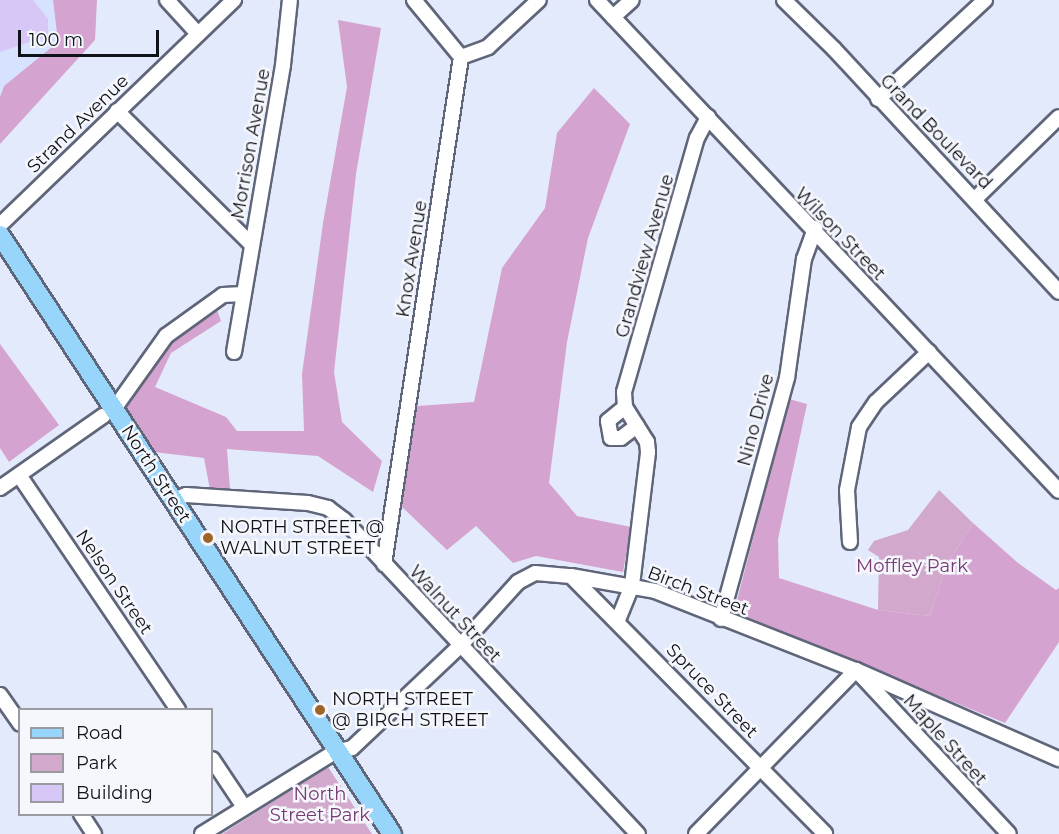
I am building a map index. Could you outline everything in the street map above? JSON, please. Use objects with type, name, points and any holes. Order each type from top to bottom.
[{"type":"main road","name":"North Street","points":[[0,235],[108,413],[174,500],[335,752],[392,834]]},
{"type":"street","points":[[167,0],[198,34]]},
{"type":"street","name":"Strand Avenue","points":[[0,225],[234,0]]},
{"type":"street","name":"Morrison Avenue","points":[[234,352],[290,0]]},
{"type":"street","points":[[414,0],[461,57],[488,47],[538,0]]},
{"type":"street","name":"Wilson Street","points":[[597,0],[796,213],[815,228],[1057,486]]},
{"type":"street","points":[[613,17],[632,0]]},
{"type":"street","points":[[878,99],[985,0]]},
{"type":"street","name":"Grand Boulevard","points":[[791,3],[956,184],[975,199],[1059,292]]},
{"type":"street","name":"Knox Avenue","points":[[384,564],[461,57]]},
{"type":"street","points":[[117,111],[252,245]]},
{"type":"street","name":"Grandview Avenue","points":[[637,426],[621,438],[611,438],[608,421],[625,406],[624,393],[694,149],[708,117]]},
{"type":"street","points":[[975,199],[1059,117]]},
{"type":"street","name":"Nino Drive","points":[[721,619],[787,378],[804,259],[815,228]]},
{"type":"street","points":[[0,488],[108,413],[166,336],[223,295],[243,294]]},
{"type":"street","points":[[850,542],[848,490],[859,427],[876,402],[929,352]]},
{"type":"street","points":[[618,620],[632,585],[648,452],[625,406]]},
{"type":"street","name":"Nelson Street","points":[[19,475],[177,708]]},
{"type":"street","name":"Walnut Street","points":[[174,500],[186,495],[308,503],[328,508],[384,564],[638,834]]},
{"type":"street","name":"Birch Street","points":[[202,834],[335,752],[352,748],[460,646],[518,582],[535,573],[632,585],[655,591],[721,619],[856,670],[1059,759]]},
{"type":"street","name":"Spruce Street","points":[[571,576],[618,620],[825,834]]},
{"type":"street","points":[[696,834],[856,670]]},
{"type":"street","name":"Maple Street","points":[[856,670],[1009,834]]},
{"type":"street","points":[[0,695],[18,721]]},
{"type":"street","points":[[213,760],[244,807]]},
{"type":"street","points":[[82,816],[94,834]]},
{"type":"shaded area","points":[[0,0],[53,0],[58,42],[4,86],[0,97]]},
{"type":"shaded area","points":[[53,0],[97,0],[95,40],[0,144],[0,97],[4,86],[58,42]]},
{"type":"shaded area","points":[[338,20],[381,28],[356,174],[334,372],[342,422],[382,461],[373,492],[318,456],[227,449],[230,490],[210,490],[204,458],[154,452],[124,406],[147,360],[193,320],[217,310],[221,321],[171,353],[155,387],[226,417],[237,431],[304,431],[302,374],[323,223],[347,87]]},
{"type":"shaded area","points":[[594,88],[630,124],[588,238],[567,342],[549,483],[577,516],[631,527],[623,572],[536,556],[513,563],[476,526],[447,550],[398,503],[417,406],[474,402],[502,268],[545,208],[557,133]]},
{"type":"shaded area","points":[[0,344],[59,425],[9,462],[0,448]]},
{"type":"shaded area","points":[[789,399],[807,404],[778,539],[779,578],[878,610],[930,616],[947,564],[973,523],[1018,563],[1056,590],[1059,588],[1059,642],[1005,723],[734,612]]},
{"type":"green space","name":"Moffley Park","points":[[939,490],[973,523],[947,564],[930,616],[878,610],[879,557],[868,550],[874,541],[908,530]]},
{"type":"green space","name":"North Street Park","points":[[328,767],[372,834],[222,834]]},
{"type":"building","points":[[0,0],[33,0],[48,19],[48,36],[0,52]]},
{"type":"place","name":"NORTH STREET @ WALNUT STREET","points":[[208,538]]},
{"type":"place","name":"NORTH STREET @ BIRCH STREET","points":[[320,710]]}]
